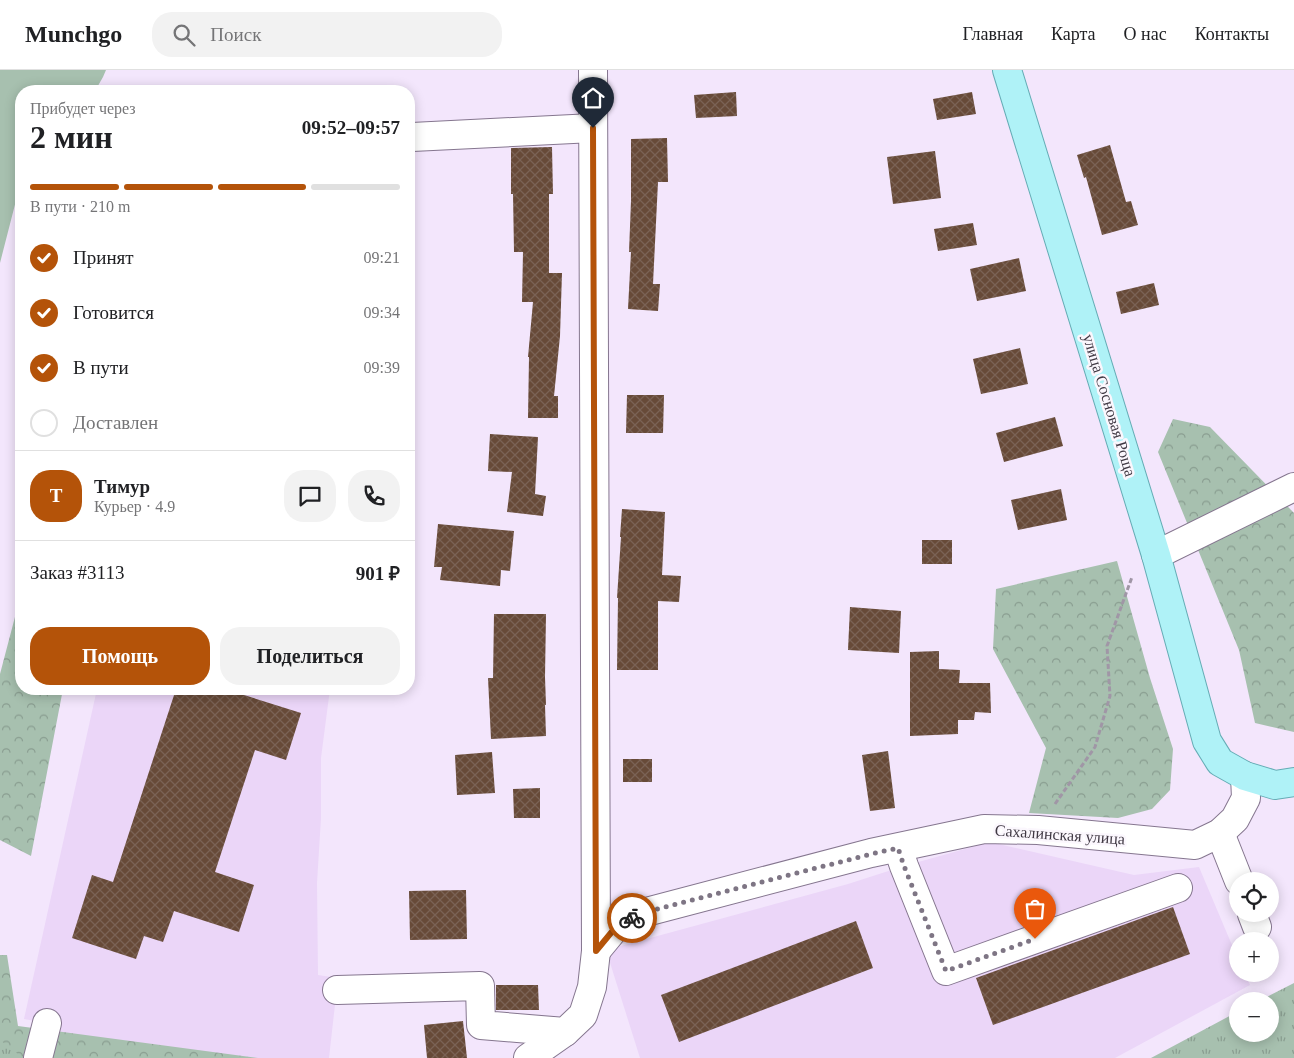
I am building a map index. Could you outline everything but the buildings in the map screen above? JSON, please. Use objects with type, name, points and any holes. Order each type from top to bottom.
[{"type":"main road","name":"улица Сосновая Роща","points":[[1007,70],[1156,555],[1207,741],[1220,762],[1245,776],[1275,785],[1294,782]]},
{"type":"street","points":[[528,1058],[565,1032],[583,1015],[592,988],[596,951],[593,70]]},
{"type":"street","points":[[415,137],[593,128]]},
{"type":"street","points":[[1156,555],[1294,487]]},
{"type":"street","name":"Сахалинская улица","points":[[596,951],[615,928],[630,918],[650,911],[871,854],[984,829],[1038,830],[1195,845],[1220,834],[1235,819],[1246,798],[1245,776]]},
{"type":"street","points":[[1220,834],[1235,872]]},
{"type":"street","points":[[898,848],[946,971],[1178,888]]},
{"type":"street","points":[[337,990],[480,986],[481,1025],[565,1032]]},
{"type":"street","points":[[38,1058],[47,1023]]},
{"type":"path","points":[[1038,830],[1095,747],[1110,696],[1107,646],[1133,575]]},
{"type":"shaded area","points":[[96,695],[329,695],[321,758],[321,818],[317,883],[318,975],[338,978],[329,1058],[58,1058],[61,1026],[24,1019]]},
{"type":"shaded area","points":[[990,842],[1134,875],[1199,867],[1229,938],[1229,982],[1249,982],[1250,985],[1237,992],[1229,992],[1229,996],[1115,1058],[640,1058],[606,950],[848,884]]},
{"type":"green space","points":[[0,70],[106,70],[98,85],[15,85],[15,204],[0,263]]},
{"type":"green space","points":[[1173,419],[1210,427],[1294,513],[1294,732],[1255,723],[1239,650],[1158,452]]},
{"type":"green space","points":[[1117,561],[1150,678],[1173,749],[1170,790],[1152,809],[1118,818],[1029,813],[1046,748],[993,649],[996,589]]},
{"type":"green space","points":[[15,617],[15,695],[62,695],[31,856],[0,840],[0,674]]},
{"type":"green space","points":[[0,955],[7,955],[18,1026],[258,1058],[0,1058]]},
{"type":"green space","points":[[1294,983],[1294,1058],[1151,1058],[1229,1016],[1229,1042],[1279,1042],[1279,992],[1276,992]]},
{"type":"green space","points":[[0,1040],[23,1058],[0,1058]]},
{"type":"way so far","points":[[632,918],[650,911],[898,848],[946,971],[1035,939]]},
{"type":"route","points":[[593,128],[596,951],[615,928],[632,918]]}]
